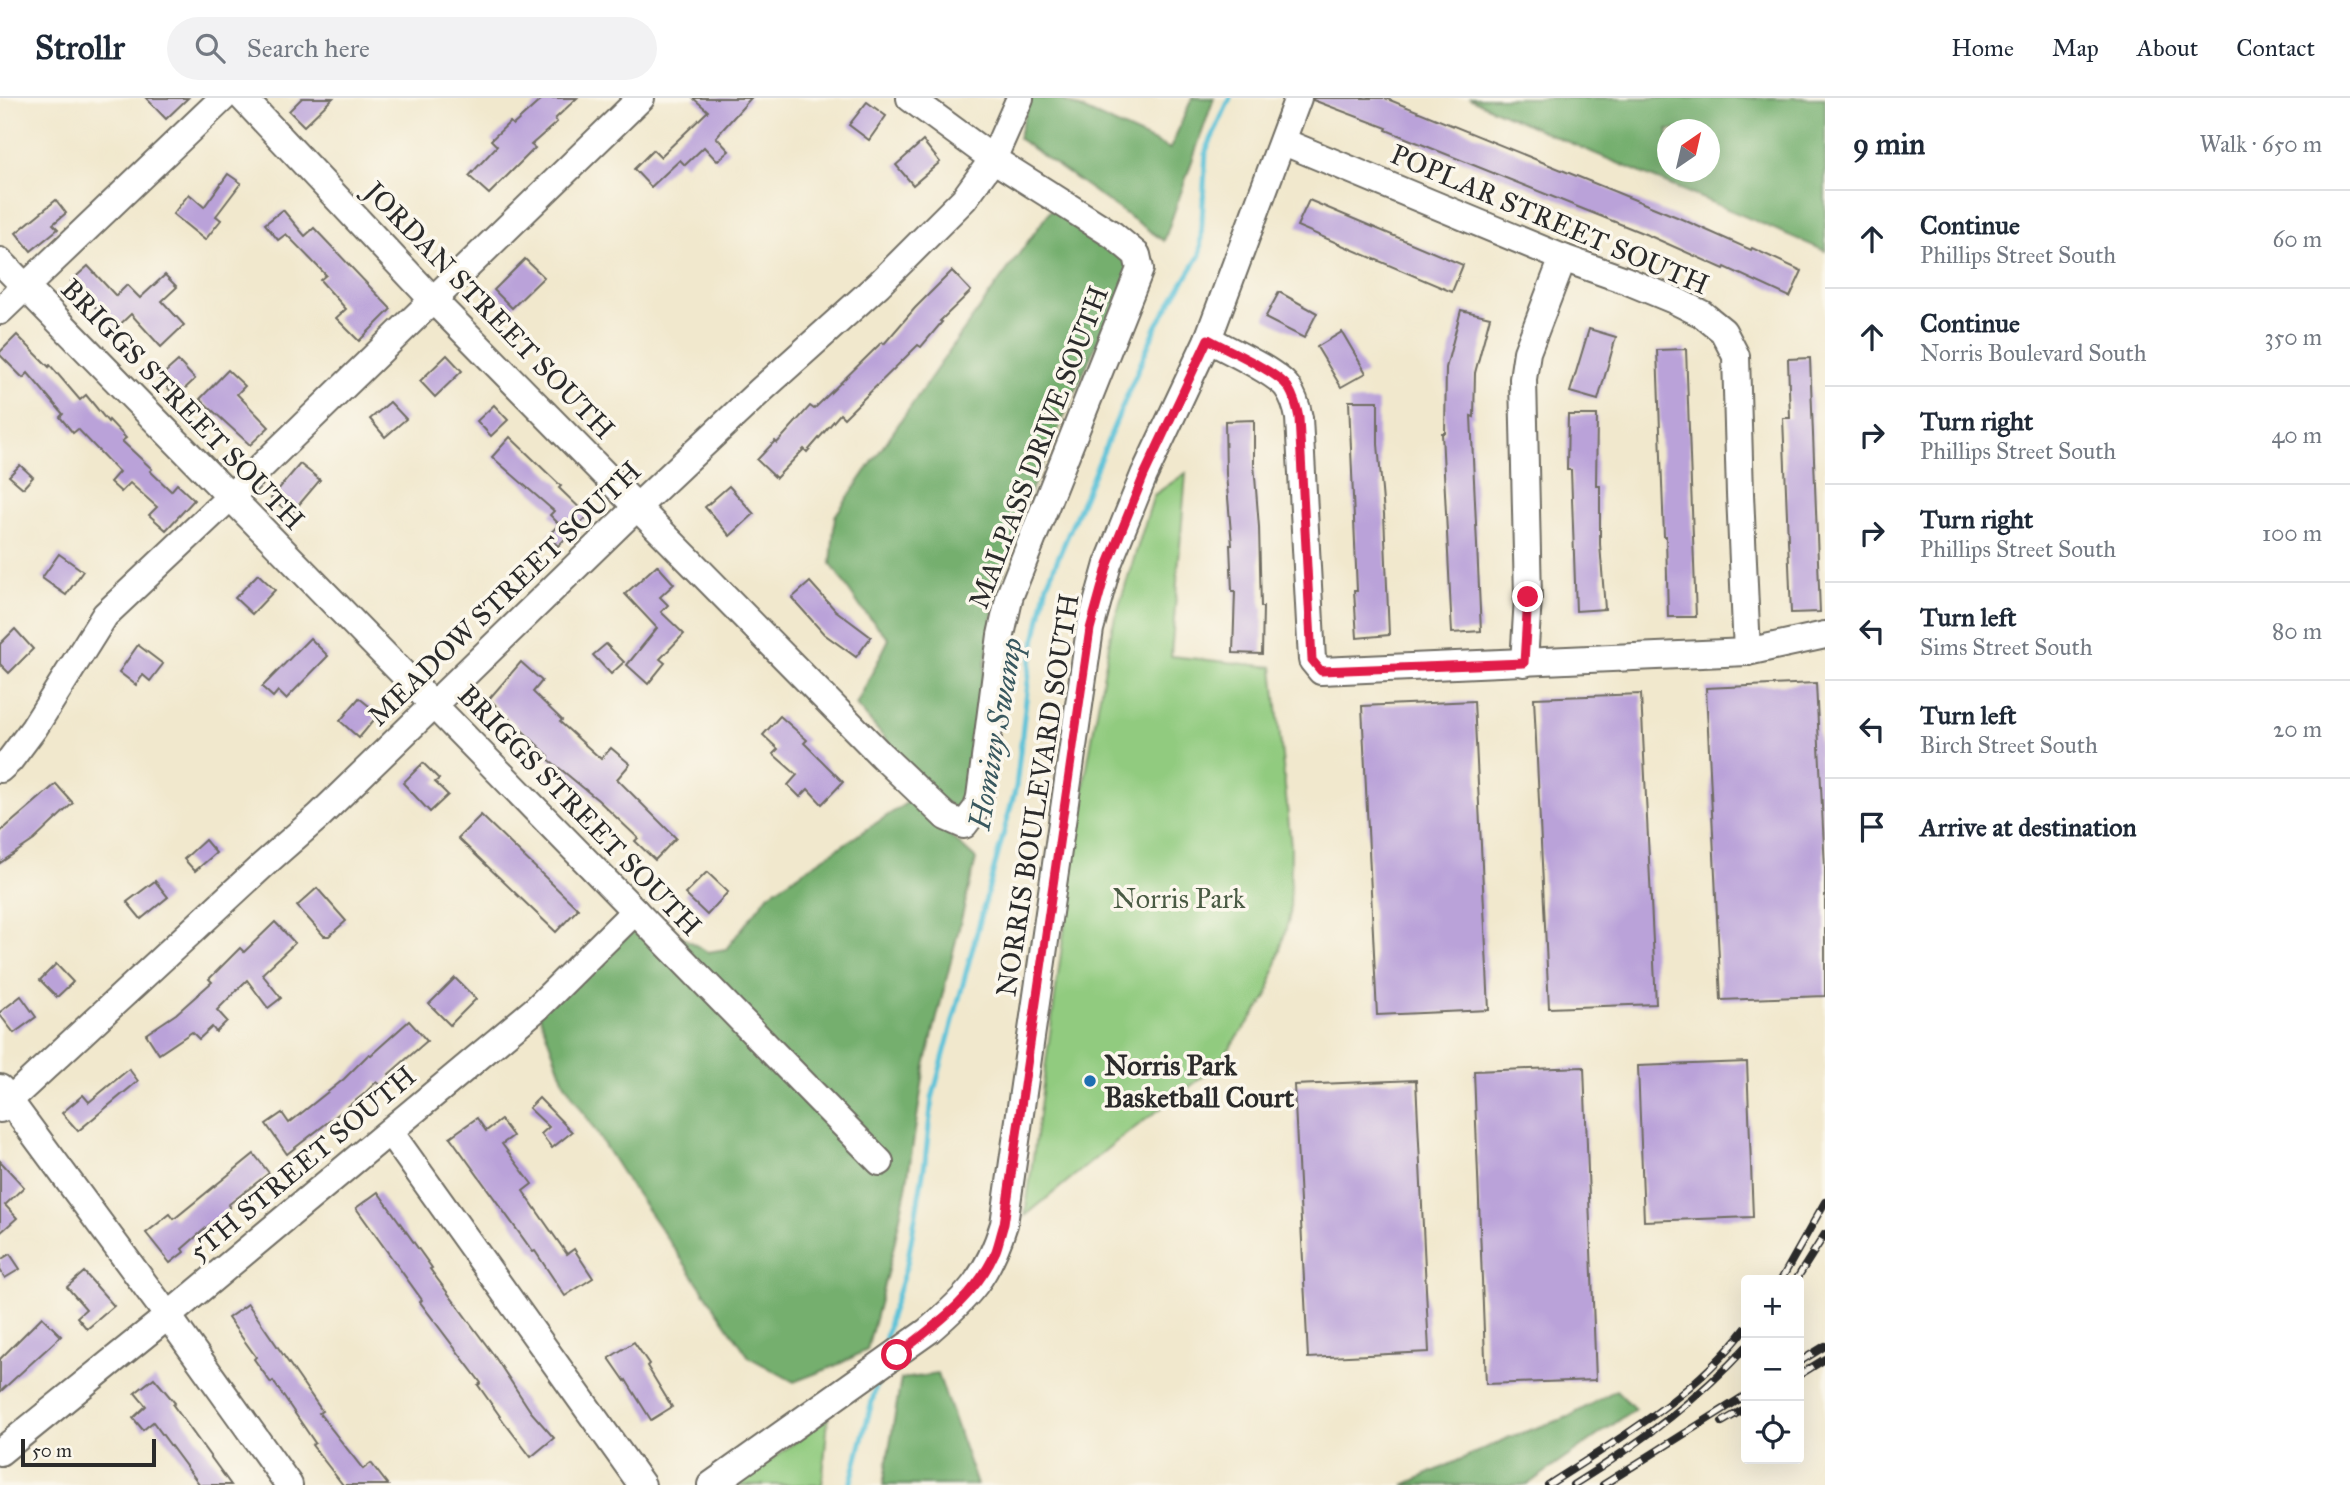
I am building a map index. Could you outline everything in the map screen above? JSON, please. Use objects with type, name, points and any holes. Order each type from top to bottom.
[{"type":"street","points":[[0,311],[223,98]]},
{"type":"street","name":"JORDAN STREET SOUTH","points":[[243,98],[433,300],[881,755],[946,817],[964,825]]},
{"type":"street","points":[[0,769],[34,728],[105,615],[641,98]]},
{"type":"street","points":[[910,98],[993,159]]},
{"type":"street","name":"MEADOW STREET SOUTH","points":[[3,1099],[319,816],[638,507],[878,284],[964,199],[993,159],[1020,98]]},
{"type":"street","name":"NORRIS BOULEVARD SOUTH","points":[[711,1485],[928,1331],[961,1303],[981,1278],[998,1243],[1004,1224],[1090,629],[1108,564],[1144,475],[1208,339],[1284,142],[1298,98]]},
{"type":"street","name":"POPLAR STREET SOUTH","points":[[1284,142],[1563,258],[1625,280],[1702,314],[1723,331],[1736,356],[1747,652]]},
{"type":"street","name":"MALPASS DRIVE SOUTH","points":[[964,825],[977,808],[980,797],[1001,635],[1010,595],[1140,269],[1137,255],[1113,235],[993,159]]},
{"type":"street","points":[[1524,663],[1528,597],[1523,379],[1527,352],[1563,258]]},
{"type":"street","name":"BRIGGS STREET SOUTH","points":[[0,261],[880,1162]]},
{"type":"street","points":[[1208,339],[1286,384],[1294,398],[1299,418],[1312,660],[1321,671],[1747,652],[1825,635]]},
{"type":"street","name":"5TH STREET SOUTH","points":[[0,1452],[168,1316],[537,1008],[635,911]]},
{"type":"street","points":[[3,1099],[168,1316],[289,1485]]},
{"type":"street","points":[[390,1132],[642,1485]]},
{"type":"green space","points":[[1030,98],[1058,98],[1170,149],[1192,98],[1214,98],[1164,241],[1018,138]]},
{"type":"green space","points":[[1469,98],[1825,98],[1825,251],[1663,182],[1720,182],[1720,119],[1657,119],[1657,179]]},
{"type":"green space","points":[[1058,200],[1132,249],[1129,277],[1107,320],[1021,513],[996,598],[966,801],[955,808],[934,795],[856,705],[889,639],[861,608],[831,564],[835,516]]},
{"type":"green space","name":"Norris Park","points":[[1186,473],[1171,656],[1273,667],[1291,846],[1290,914],[1267,997],[1216,1067],[1113,1144],[1025,1216],[1085,778],[1112,628],[1154,495]]},
{"type":"green space","points":[[911,800],[976,859],[925,1066],[906,1189],[867,1350],[794,1382],[749,1357],[622,1173],[564,1082],[537,1008],[635,911],[708,952],[726,949],[769,894]]},
{"type":"green space","points":[[938,1374],[977,1485],[883,1485],[901,1379]]},
{"type":"green space","points":[[1616,1390],[1635,1409],[1527,1485],[1404,1485],[1510,1437],[1568,1417]]},
{"type":"green space","points":[[828,1418],[822,1485],[736,1485]]},
{"type":"building","points":[[146,98],[188,98],[166,119]]},
{"type":"building","points":[[302,98],[333,98],[304,126],[289,111]]},
{"type":"building","points":[[543,98],[577,98],[555,119],[557,122],[531,145],[535,148],[489,194],[469,176],[497,146],[491,140],[510,122],[513,125]]},
{"type":"building","points":[[693,98],[751,98],[716,137],[729,151],[717,161],[704,147],[685,165],[680,160],[651,187],[634,169],[653,150],[660,157],[708,111]]},
{"type":"building","points":[[1313,98],[1385,98],[1802,271],[1790,297],[1725,267],[1724,269]]},
{"type":"building","points":[[867,102],[886,116],[869,140],[849,125]]},
{"type":"building","points":[[923,141],[940,162],[913,185],[896,165]]},
{"type":"building","points":[[228,174],[241,183],[216,216],[221,220],[205,240],[173,214],[189,194],[204,207]]},
{"type":"building","points":[[56,200],[66,213],[53,224],[58,229],[31,251],[16,233]]},
{"type":"building","points":[[1309,200],[1463,265],[1452,292],[1297,226]]},
{"type":"building","points":[[283,210],[305,236],[314,228],[391,309],[359,341],[336,318],[346,309],[320,280],[326,275],[286,234],[278,240],[265,224]]},
{"type":"building","points":[[525,259],[544,277],[512,308],[494,290]]},
{"type":"building","points":[[88,266],[116,296],[127,285],[140,298],[165,275],[177,287],[162,301],[184,325],[161,347],[131,314],[113,331],[97,315],[100,312],[71,281]]},
{"type":"building","points":[[952,271],[971,291],[940,321],[942,322],[921,347],[918,345],[844,418],[840,414],[807,452],[804,449],[776,478],[757,460],[775,441],[777,443],[810,406],[814,409],[882,342],[884,344]]},
{"type":"building","points":[[1279,292],[1317,313],[1304,338],[1265,318]]},
{"type":"building","points":[[1461,310],[1490,317],[1475,373],[1474,417],[1471,416],[1481,631],[1452,633],[1442,433],[1445,433],[1446,368]]},
{"type":"building","points":[[1589,329],[1616,337],[1598,400],[1570,392]]},
{"type":"building","points":[[1342,332],[1366,373],[1341,387],[1317,347]]},
{"type":"building","points":[[17,335],[49,367],[50,365],[80,400],[86,395],[108,422],[109,420],[126,438],[122,441],[171,491],[177,484],[194,500],[166,530],[149,515],[157,507],[130,483],[121,492],[110,482],[119,472],[78,429],[73,433],[60,417],[63,414],[28,373],[23,378],[0,355]]},
{"type":"building","points":[[1686,349],[1696,617],[1668,617],[1657,350]]},
{"type":"building","points":[[447,355],[462,371],[435,397],[420,381]]},
{"type":"building","points":[[1810,358],[1820,612],[1791,613],[1783,418],[1790,418],[1788,359]]},
{"type":"building","points":[[178,361],[195,379],[176,397],[159,378]]},
{"type":"building","points":[[228,370],[245,386],[237,394],[269,427],[250,445],[200,399]]},
{"type":"building","points":[[1349,401],[1378,401],[1389,635],[1357,638]]},
{"type":"building","points":[[390,402],[406,419],[385,437],[370,419]]},
{"type":"building","points":[[494,405],[508,420],[491,436],[477,421]]},
{"type":"building","points":[[1568,415],[1597,415],[1596,486],[1600,486],[1600,544],[1605,609],[1576,611],[1571,470],[1567,470]]},
{"type":"building","points":[[1254,420],[1254,464],[1263,607],[1262,654],[1233,653],[1235,591],[1232,591],[1232,545],[1226,474],[1225,421]]},
{"type":"building","points":[[510,437],[588,516],[558,546],[548,536],[559,524],[550,515],[554,511],[492,457]]},
{"type":"building","points":[[300,464],[320,480],[291,514],[271,498]]},
{"type":"building","points":[[20,465],[33,477],[23,488],[9,476]]},
{"type":"building","points":[[729,486],[754,514],[730,536],[705,507]]},
{"type":"building","points":[[59,554],[83,571],[66,595],[42,578]]},
{"type":"building","points":[[657,565],[674,584],[660,597],[668,605],[661,612],[684,634],[660,659],[665,663],[648,684],[627,665],[657,628],[625,594]]},
{"type":"building","points":[[258,574],[275,590],[252,614],[235,598]]},
{"type":"building","points":[[810,582],[835,610],[871,637],[856,657],[824,634],[792,598]]},
{"type":"building","points":[[15,629],[33,649],[9,673],[0,664],[0,644]]},
{"type":"building","points":[[310,638],[328,656],[286,699],[278,691],[273,697],[262,687]]},
{"type":"building","points":[[606,644],[624,662],[611,674],[593,655]]},
{"type":"building","points":[[138,645],[163,664],[150,681],[143,675],[136,685],[119,672]]},
{"type":"building","points":[[521,662],[542,681],[533,692],[562,720],[560,722],[601,759],[611,748],[630,764],[617,779],[676,838],[655,860],[635,841],[638,838],[598,800],[547,758],[549,756],[489,699]]},
{"type":"building","points":[[1816,683],[1825,869],[1825,996],[1721,1000],[1706,688]]},
{"type":"building","points":[[1641,694],[1656,1004],[1549,1008],[1534,698]]},
{"type":"building","points":[[359,698],[379,714],[359,738],[340,721]]},
{"type":"building","points":[[1474,701],[1489,1010],[1377,1015],[1362,706]]},
{"type":"building","points":[[780,716],[807,740],[804,743],[843,782],[822,804],[808,789],[800,797],[788,785],[797,775],[773,754],[778,749],[763,735]]},
{"type":"building","points":[[423,763],[439,779],[435,782],[448,795],[430,812],[403,783]]},
{"type":"building","points":[[56,784],[73,803],[34,840],[0,863],[0,832]]},
{"type":"building","points":[[481,815],[578,909],[556,932],[458,838]]},
{"type":"building","points":[[205,840],[216,853],[195,871],[184,859]]},
{"type":"building","points":[[707,872],[728,892],[707,915],[685,894]]},
{"type":"building","points":[[155,881],[168,897],[141,919],[127,902]]},
{"type":"building","points":[[317,888],[346,921],[329,936],[324,936],[297,906]]},
{"type":"building","points":[[275,922],[295,943],[262,974],[281,998],[268,1008],[247,980],[217,1010],[227,1021],[216,1032],[212,1027],[199,1039],[192,1032],[159,1054],[146,1034],[176,1014],[212,982],[209,979],[240,948],[244,952]]},
{"type":"building","points":[[56,964],[73,982],[57,997],[40,980]]},
{"type":"building","points":[[455,978],[476,999],[450,1025],[429,1004]]},
{"type":"building","points":[[21,996],[36,1017],[14,1033],[0,1012]]},
{"type":"building","points":[[409,1021],[427,1041],[389,1074],[391,1076],[381,1086],[376,1082],[287,1154],[266,1124],[282,1113],[289,1123]]},
{"type":"building","points":[[1747,1062],[1753,1217],[1644,1221],[1638,1066]]},
{"type":"building","points":[[1584,1067],[1596,1380],[1486,1384],[1474,1071]]},
{"type":"building","points":[[129,1069],[138,1081],[78,1131],[62,1113],[83,1095],[89,1102]]},
{"type":"building","points":[[1416,1080],[1429,1352],[1308,1358],[1294,1085]]},
{"type":"building","points":[[539,1098],[572,1132],[552,1148],[541,1134],[549,1127],[529,1108]]},
{"type":"building","points":[[477,1118],[486,1131],[501,1120],[513,1136],[502,1144],[532,1184],[523,1191],[567,1254],[574,1249],[593,1278],[565,1296],[450,1137]]},
{"type":"building","points":[[254,1154],[269,1173],[228,1205],[230,1207],[170,1263],[146,1233],[170,1214],[174,1219]]},
{"type":"building","points":[[0,1161],[24,1187],[5,1205],[17,1218],[0,1233]]},
{"type":"building","points":[[378,1192],[531,1412],[554,1438],[531,1457],[356,1208]]},
{"type":"building","points":[[10,1254],[20,1269],[5,1278],[0,1270],[0,1260]]},
{"type":"building","points":[[84,1272],[114,1306],[87,1329],[77,1317],[86,1309],[67,1287]]},
{"type":"building","points":[[248,1304],[322,1411],[319,1413],[363,1469],[371,1463],[388,1485],[343,1485],[312,1445],[315,1443],[228,1318]]},
{"type":"building","points":[[42,1317],[61,1336],[0,1392],[0,1359]]},
{"type":"building","points":[[634,1342],[672,1407],[651,1420],[609,1358]]},
{"type":"building","points":[[154,1378],[175,1403],[173,1405],[231,1485],[200,1485],[153,1422],[143,1430],[133,1418],[146,1406],[135,1393]]},
{"type":"waterway","name":"Hominy Swamp","points":[[883,1352],[890,1317],[907,1264],[925,1162],[932,1099],[1016,787],[1030,665],[1047,584],[1157,325],[1200,255],[1206,151],[1230,98]]},
{"type":"waterway","name":"Hominy Swamp","points":[[850,1485],[878,1379]]},
{"type":"railway","points":[[1784,1275],[1825,1202]]},
{"type":"railway","points":[[1799,1275],[1825,1234]]},
{"type":"railway","points":[[1548,1485],[1654,1415],[1703,1375],[1741,1334]]},
{"type":"railway","points":[[1804,1359],[1825,1346]]},
{"type":"railway","points":[[1573,1485],[1620,1455],[1686,1405],[1741,1352]]},
{"type":"railway","points":[[1804,1372],[1825,1359]]},
{"type":"railway","points":[[1603,1485],[1741,1398]]},
{"type":"railway","points":[[1722,1422],[1741,1411]]},
{"type":"place","name":"Norris Park Basketball Court","points":[[1090,1081]]},
{"type":"route","points":[[897,1355],[961,1303],[981,1278],[996,1251],[1004,1224],[1090,629],[1108,564],[1144,475],[1208,339],[1286,384],[1294,398],[1299,418],[1312,660],[1321,671],[1524,663],[1528,597]]}]
